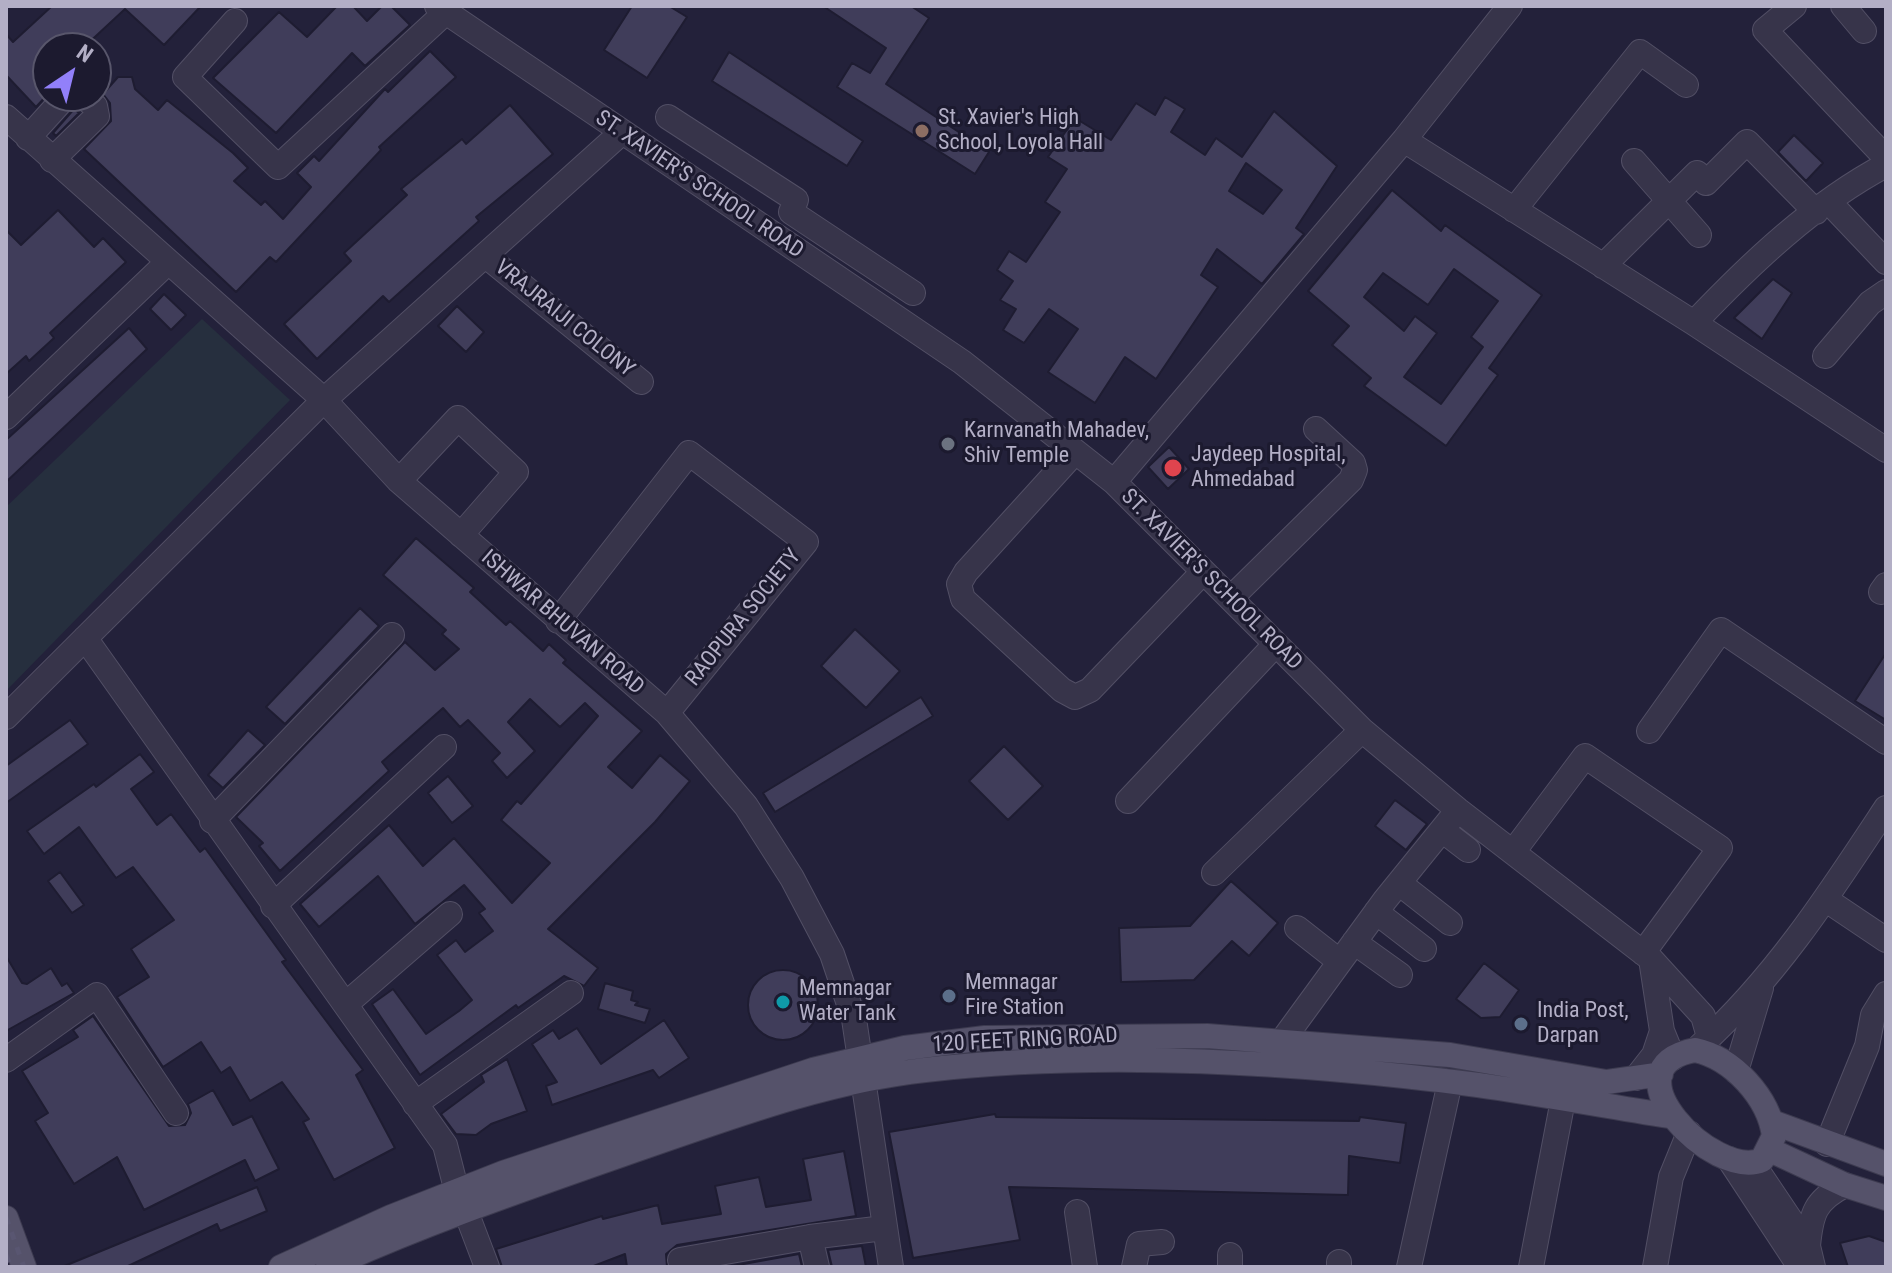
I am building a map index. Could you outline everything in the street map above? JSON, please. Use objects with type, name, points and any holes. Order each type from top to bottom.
[{"type":"main road","name":"120 FEET RING ROAD","points":[[281,1267],[461,1200],[779,1102],[861,1069],[985,1038],[1207,1036],[1282,1041],[1450,1055],[1606,1082],[1636,1078],[1684,1055]]},
{"type":"main road","points":[[1750,1158],[1774,1136],[1772,1122],[1762,1103],[1736,1071],[1709,1053],[1684,1055],[1659,1091],[1669,1116],[1689,1133],[1750,1158],[1886,1198]]},
{"type":"main road","name":"120 FEET RING ROAD","points":[[861,1069],[924,1070],[1019,1063],[1152,1062],[1370,1073],[1450,1082],[1669,1116]]},
{"type":"main road","points":[[1772,1122],[1886,1164]]},
{"type":"main road","name":"120 FEET RING ROAD","points":[[340,1264],[461,1200]]},
{"type":"main road","points":[[6,1218],[24,1267]]},
{"type":"street","points":[[1114,482],[1404,140],[1510,6]]},
{"type":"street","points":[[1794,6],[1765,30],[1886,158]]},
{"type":"street","points":[[1843,6],[1864,31]]},
{"type":"street","points":[[235,21],[185,77],[278,167],[441,9]]},
{"type":"street","name":"ST. XAVIER'S SCHOOL ROAD","points":[[441,9],[962,362],[1114,482],[1231,598],[1274,646],[1362,730],[1458,810],[1647,956],[1703,1016],[1684,1055]]},
{"type":"street","points":[[1514,210],[1640,52],[1686,85]]},
{"type":"street","points":[[28,138],[52,112]]},
{"type":"street","points":[[52,160],[97,116],[96,112]]},
{"type":"street","name":"ISHWAR BHUVAN ROAD","points":[[6,117],[324,400],[399,481],[667,713],[746,806],[792,878],[832,954],[854,1019],[891,1267]]},
{"type":"street","points":[[668,117],[796,200],[791,212],[913,293]]},
{"type":"street","points":[[6,717],[324,400],[621,133]]},
{"type":"street","points":[[1404,140],[1694,323],[1886,450]]},
{"type":"street","points":[[1603,266],[1697,173],[1706,183],[1747,142],[1886,262]]},
{"type":"street","points":[[1634,161],[1699,235]]},
{"type":"street","points":[[1694,323],[1729,286],[1853,182],[1886,165]]},
{"type":"street","name":"VRAJRAIJI COLONY","points":[[486,256],[641,382]]},
{"type":"street","points":[[6,417],[168,262]]},
{"type":"street","points":[[1825,356],[1870,303],[1886,292]]},
{"type":"street","points":[[399,481],[458,418],[516,472],[461,535]]},
{"type":"street","points":[[1231,598],[1351,480],[1355,470],[1353,463],[1316,429]]},
{"type":"street","points":[[1075,452],[966,572],[959,584],[963,599],[1062,690],[1075,697],[1090,690],[1203,572]]},
{"type":"street","name":"RAOPURA SOCIETY","points":[[558,621],[689,453],[806,542],[667,713]]},
{"type":"street","points":[[1649,731],[1721,630],[1886,742]]},
{"type":"street","points":[[212,821],[392,635]]},
{"type":"street","points":[[85,638],[445,1145],[461,1200],[487,1267]]},
{"type":"street","points":[[1128,801],[1274,646]]},
{"type":"street","points":[[1214,873],[1362,730]]},
{"type":"street","points":[[273,906],[444,747]]},
{"type":"street","points":[[1513,852],[1585,756],[1720,848],[1647,956],[1662,1031],[1654,1055],[1636,1078]]},
{"type":"street","points":[[1662,1031],[1684,1055],[1761,985],[1825,899],[1886,808]]},
{"type":"street","points":[[1282,1041],[1376,912],[1458,810]]},
{"type":"street","points":[[1442,830],[1468,850]]},
{"type":"street","points":[[1399,883],[1450,923]]},
{"type":"street","points":[[1825,899],[1886,940]]},
{"type":"street","points":[[1376,912],[1424,949]]},
{"type":"street","points":[[346,1004],[450,914]]},
{"type":"street","points":[[1297,928],[1400,975]]},
{"type":"street","points":[[1736,1071],[1761,985]]},
{"type":"street","points":[[415,1104],[571,993]]},
{"type":"street","points":[[1827,1144],[1867,1046],[1873,1015],[1886,994]]},
{"type":"street","points":[[6,1060],[97,995],[176,1113]]},
{"type":"street","points":[[1409,1267],[1450,1082]]},
{"type":"street","points":[[1531,1267],[1563,1100]]},
{"type":"street","points":[[1655,1267],[1671,1177],[1689,1133]]},
{"type":"street","points":[[1750,1158],[1807,1260]]},
{"type":"street","points":[[1807,1260],[1811,1214],[1817,1204],[1845,1185]]},
{"type":"street","points":[[1077,1212],[1085,1267]]},
{"type":"street","points":[[680,1260],[810,1237],[884,1228]]},
{"type":"street","points":[[810,1237],[817,1267]]},
{"type":"street","points":[[1134,1267],[1139,1244],[1162,1242]]},
{"type":"shaded area","points":[[202,319],[290,400],[6,691],[6,507]]},
{"type":"building","points":[[52,6],[201,6],[164,45],[125,9],[100,32],[32,32],[32,103],[6,75],[6,34],[13,42]]},
{"type":"building","points":[[337,6],[353,6],[367,21],[382,6],[391,6],[410,25],[365,66],[352,53],[276,133],[213,78],[279,12],[307,37]]},
{"type":"building","points":[[632,6],[669,6],[687,17],[647,78],[604,50]]},
{"type":"building","points":[[823,6],[911,6],[929,18],[886,84],[989,152],[975,174],[837,87],[852,63],[870,73],[886,48]]},
{"type":"building","points":[[430,51],[456,77],[379,147],[381,150],[276,262],[270,257],[236,292],[84,149],[111,121],[112,84],[118,77],[132,77],[135,89],[158,110],[167,100],[233,153],[248,168],[234,181],[261,205],[265,201],[283,219],[311,187],[297,173],[314,156],[319,161],[385,89],[388,92]]},
{"type":"building","points":[[729,52],[863,141],[847,166],[712,81]]},
{"type":"building","points":[[1165,97],[1185,109],[1171,132],[1205,155],[1216,138],[1242,157],[1274,111],[1337,166],[1296,228],[1304,234],[1262,284],[1217,249],[1201,275],[1218,287],[1156,379],[1125,357],[1095,403],[1048,372],[1078,329],[1049,309],[1024,343],[1003,330],[1016,309],[1000,300],[1013,281],[997,270],[1009,251],[1026,262],[1060,212],[1045,202],[1067,169],[1048,157],[1075,118],[1111,140],[1136,103],[1155,115]],"holes":[[[1246,163],[1282,190],[1263,214],[1229,191]]]},
{"type":"building","points":[[510,105],[553,154],[476,217],[479,221],[389,302],[383,296],[317,359],[284,324],[351,261],[344,253],[407,195],[401,189],[462,139],[466,144]]},
{"type":"building","points":[[71,112],[79,113],[56,136],[53,133]]},
{"type":"building","points":[[1794,135],[1823,163],[1806,181],[1778,152]]},
{"type":"building","points":[[1392,190],[1441,231],[1445,225],[1542,295],[1489,368],[1498,375],[1446,446],[1364,386],[1371,378],[1332,345],[1349,326],[1308,291]],"holes":[[[1454,269],[1498,301],[1471,337],[1483,347],[1441,404],[1404,377],[1437,333],[1415,316],[1404,331],[1364,297],[1383,273],[1428,305]]]},
{"type":"building","points":[[58,210],[94,247],[103,238],[126,262],[50,333],[54,338],[29,361],[26,356],[6,374],[6,230],[21,245]]},
{"type":"building","points":[[1773,279],[1792,293],[1762,339],[1734,318]]},
{"type":"building","points":[[164,294],[186,315],[171,330],[150,309]]},
{"type":"building","points":[[457,306],[484,332],[466,352],[438,326]]},
{"type":"building","points":[[129,328],[147,349],[6,482],[6,440]]},
{"type":"building","points":[[1169,447],[1189,469],[1168,489],[1148,467]]},
{"type":"building","points":[[416,538],[474,588],[470,592],[506,625],[510,621],[543,651],[549,644],[566,660],[563,663],[642,731],[608,767],[632,788],[660,755],[690,781],[655,822],[548,929],[598,968],[584,986],[564,976],[518,1008],[516,1005],[420,1075],[372,1004],[393,989],[426,1034],[459,1011],[472,1000],[437,955],[456,940],[465,952],[493,931],[479,913],[485,909],[464,885],[415,924],[378,876],[319,927],[300,904],[389,825],[423,866],[454,838],[512,903],[550,863],[501,820],[517,801],[521,804],[598,716],[585,703],[560,727],[530,699],[508,722],[535,751],[507,778],[492,761],[500,753],[468,720],[460,727],[443,708],[382,762],[389,771],[280,871],[259,846],[263,843],[236,817],[405,642],[435,670],[459,649],[442,634],[446,630],[383,575]]},
{"type":"building","points":[[360,608],[379,626],[285,724],[266,707]]},
{"type":"building","points":[[855,629],[900,671],[866,708],[821,666]]},
{"type":"building","points":[[1886,653],[1886,720],[1855,701]]},
{"type":"building","points":[[921,697],[933,716],[775,812],[763,793]]},
{"type":"building","points":[[70,720],[88,744],[6,803],[6,766]]},
{"type":"building","points":[[248,730],[265,745],[223,788],[208,775]]},
{"type":"building","points":[[1004,746],[1043,786],[1008,820],[969,781]]},
{"type":"building","points":[[140,754],[154,772],[131,789],[157,825],[171,814],[200,852],[205,848],[286,960],[282,962],[363,1070],[356,1075],[395,1148],[334,1180],[303,1122],[309,1119],[282,1082],[250,1101],[230,1067],[221,1073],[201,1042],[163,1067],[117,997],[149,977],[131,949],[174,920],[133,867],[116,878],[79,827],[44,854],[27,831],[94,784],[96,787]]},
{"type":"building","points":[[448,776],[473,806],[452,823],[428,793]]},
{"type":"building","points":[[1395,800],[1427,824],[1406,850],[1375,826]]},
{"type":"building","points":[[60,872],[84,905],[72,913],[48,881]]},
{"type":"building","points":[[1231,881],[1278,923],[1249,956],[1232,941],[1194,980],[1121,982],[1119,928],[1190,926]]},
{"type":"building","points":[[6,956],[22,983],[27,984],[51,968],[62,986],[67,983],[74,993],[6,1031]]},
{"type":"building","points":[[1484,963],[1519,990],[1500,1017],[1481,1018],[1456,999]]},
{"type":"building","name":"Memnagar Water Tank","points":[[790,970],[812,985],[818,1005],[816,1019],[808,1030],[797,1038],[776,1040],[758,1030],[750,1019],[748,998],[758,980],[769,972]]},
{"type":"building","points":[[605,983],[633,991],[631,1000],[638,1002],[635,1005],[650,1009],[645,1023],[598,1009]]},
{"type":"building","points":[[93,1016],[169,1126],[185,1125],[191,1113],[188,1104],[213,1090],[233,1125],[252,1116],[279,1169],[255,1181],[245,1160],[144,1210],[117,1157],[74,1184],[35,1121],[48,1113],[22,1071],[78,1037],[73,1030]]},
{"type":"building","points":[[664,1020],[689,1058],[659,1078],[653,1070],[552,1105],[546,1086],[557,1082],[532,1044],[553,1030],[559,1039],[577,1028],[601,1064]]},
{"type":"building","points":[[507,1059],[527,1111],[491,1124],[476,1135],[456,1134],[441,1114],[484,1082],[481,1075]]},
{"type":"building","points":[[995,1114],[996,1117],[1359,1121],[1360,1117],[1406,1123],[1400,1163],[1349,1156],[1348,1195],[1009,1187],[1020,1240],[913,1258],[889,1132]]},
{"type":"building","points":[[844,1151],[856,1216],[677,1245],[666,1254],[667,1267],[627,1267],[625,1254],[591,1267],[502,1267],[496,1249],[602,1216],[603,1219],[658,1205],[662,1224],[721,1214],[715,1186],[759,1177],[766,1207],[811,1200],[803,1159]]},
{"type":"building","points":[[257,1187],[267,1211],[220,1231],[217,1224],[126,1267],[62,1267]]},
{"type":"building","points":[[1869,1236],[1886,1242],[1886,1267],[1848,1267],[1840,1243]]},
{"type":"building","points":[[862,1246],[866,1267],[832,1267],[828,1250]]},
{"type":"building","points":[[799,1254],[802,1267],[727,1267]]},
{"type":"railway","points":[[6,1217],[24,1267]]},
{"type":"railway","points":[[6,1255],[11,1267]]},
{"type":"place","name":"St. Xavier's High School, Loyola Hall","points":[[922,131]]},
{"type":"place","name":"Karnvanath Mahadev, Shiv Temple","points":[[948,444]]},
{"type":"place","name":"Jaydeep Hospital, Ahmedabad","points":[[1173,468]]},
{"type":"place","name":"Memnagar Fire Station","points":[[949,996]]},
{"type":"place","name":"Memnagar Water Tank","points":[[783,1002]]},
{"type":"place","name":"India Post, Darpan","points":[[1521,1024]]}]
